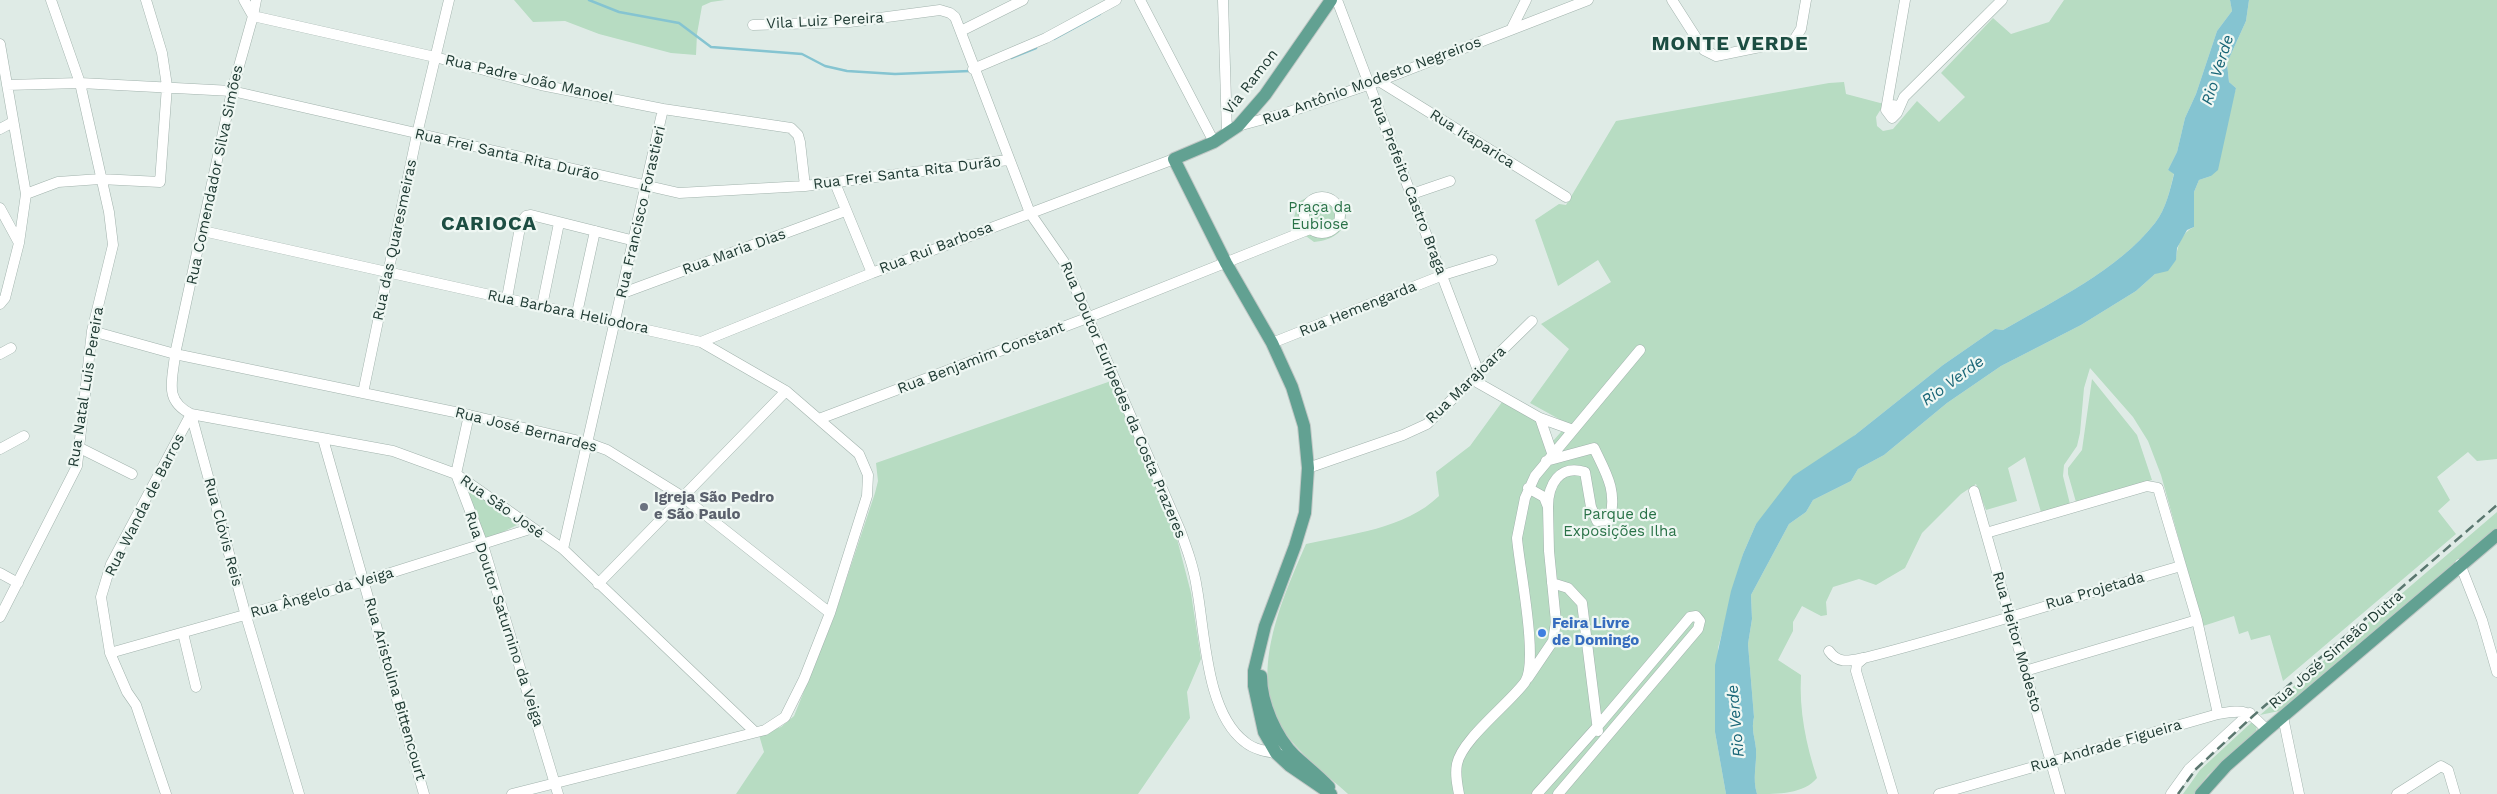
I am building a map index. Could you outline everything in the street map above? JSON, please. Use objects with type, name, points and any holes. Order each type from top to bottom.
[{"type":"main road","name":"Via Ramon","points":[[1174,159],[1214,142],[1238,126],[1265,95],[1331,0]]},
{"type":"main road","points":[[1174,159],[1226,263],[1272,343],[1298,406],[1305,433],[1308,468],[1307,494],[1300,529],[1265,626],[1254,671],[1255,696],[1264,732],[1276,753],[1290,766],[1331,794]]},
{"type":"main road","name":"Rua José Simeão Dutra","points":[[2201,794],[2221,771],[2267,730],[2460,564],[2497,535]]},
{"type":"main road","points":[[1262,644],[1261,680],[1268,710],[1276,730],[1294,755],[1336,794]]},
{"type":"street","name":"Rua Natal Luis Pereira","points":[[0,617],[77,466],[92,331],[113,244],[109,212],[100,179],[80,83],[51,0]]},
{"type":"street","points":[[26,194],[58,182],[100,179],[160,182],[166,86],[162,52],[146,0]]},
{"type":"street","points":[[244,0],[253,16]]},
{"type":"street","name":"Rua Comendador Silva Simões","points":[[176,354],[232,91],[256,0]]},
{"type":"street","name":"Rua das Quaresmeiras","points":[[363,393],[435,56],[449,0]]},
{"type":"street","points":[[961,31],[1024,0]]},
{"type":"street","points":[[973,69],[1046,38],[1116,0]]},
{"type":"street","points":[[1140,0],[1214,142]]},
{"type":"street","points":[[1223,0],[1227,134]]},
{"type":"street","name":"Rua Prefeito Castro Braga","points":[[1337,0],[1374,83],[1412,194],[1443,275],[1476,376]]},
{"type":"street","points":[[1511,30],[1526,0]]},
{"type":"street","name":"Rua Antônio Modesto Negreiros","points":[[1238,126],[1286,113],[1374,83],[1588,0]]},
{"type":"street","points":[[1672,0],[1704,50],[1716,56],[1794,40],[1801,29],[1806,0]]},
{"type":"street","points":[[1905,0],[1886,110],[1892,118],[1897,113],[1904,97],[2000,1]]},
{"type":"street","name":"Vila Luiz Pereira","points":[[753,25],[849,22],[940,10],[950,13],[955,17]]},
{"type":"street","name":"Rua Padre João Manoel","points":[[253,16],[435,56],[541,85],[663,109],[791,128],[798,135],[800,142],[805,186]]},
{"type":"street","name":"Rua Doutor Eurípedes da Costa Prazeres","points":[[955,17],[973,69],[1030,213],[1064,262],[1188,550],[1198,590],[1207,664],[1220,705],[1228,723],[1246,743],[1276,753],[1294,755]]},
{"type":"street","points":[[0,48],[26,194],[19,243],[5,298],[0,304]]},
{"type":"street","name":"Rua Frei Santa Rita Durão","points":[[8,85],[80,83],[166,86],[232,91],[647,187],[696,194],[835,183],[1008,160]]},
{"type":"street","name":"Rua Itaparica","points":[[1374,83],[1566,197]]},
{"type":"street","name":"Rua Francisco Forastieri","points":[[562,549],[635,241],[663,109]]},
{"type":"street","points":[[0,129],[13,122]]},
{"type":"street","name":"Rua Rui Barbosa","points":[[701,342],[872,273],[1174,159]]},
{"type":"street","points":[[1412,194],[1450,181]]},
{"type":"street","points":[[835,183],[872,273]]},
{"type":"street","points":[[0,208],[19,243]]},
{"type":"street","name":"Rua Maria Dias","points":[[623,293],[845,211]]},
{"type":"street","points":[[507,298],[521,222],[526,216],[531,215],[635,241]]},
{"type":"street","points":[[542,306],[559,223]]},
{"type":"street","name":"Rua Benjamim Constant","points":[[819,419],[1087,318],[1310,229]]},
{"type":"street","name":"Rua Barbara Heliodora","points":[[203,231],[616,321],[701,342],[786,391],[862,458],[868,475],[867,496],[830,613]]},
{"type":"street","points":[[577,313],[595,231]]},
{"type":"street","name":"Rua Hemengarda","points":[[1272,343],[1443,275],[1492,260]]},
{"type":"street","name":"Rua Marajoara","points":[[1308,468],[1418,429],[1439,413],[1532,321]]},
{"type":"street","name":"Rua José Bernardes","points":[[92,331],[176,354],[588,443],[628,462],[683,496],[830,613]]},
{"type":"street","points":[[0,354],[11,348]]},
{"type":"street","points":[[1526,680],[1530,654],[1517,538],[1518,524],[1528,488],[1549,457],[1640,350]]},
{"type":"street","points":[[176,354],[172,396],[181,409],[191,414]]},
{"type":"street","points":[[1476,376],[1540,418],[1572,430]]},
{"type":"street","points":[[598,584],[786,391]]},
{"type":"street","name":"Rua São José","points":[[191,414],[393,451],[456,474],[562,549],[755,732]]},
{"type":"street","name":"Rua Clóvis Reis","points":[[191,414],[246,616],[299,794]]},
{"type":"street","name":"Rua Wanda de Barros","points":[[166,794],[136,705],[127,692],[110,653],[101,597],[111,564],[191,414]]},
{"type":"street","points":[[456,474],[469,416]]},
{"type":"street","points":[[1540,418],[1549,457]]},
{"type":"street","points":[[0,449],[24,436]]},
{"type":"street","name":"Rua Aristolina Bittencourt","points":[[324,439],[424,794]]},
{"type":"street","points":[[80,448],[132,474]]},
{"type":"street","points":[[1459,794],[1456,774],[1461,752],[1526,680],[1554,641],[1556,622],[1548,507],[1550,487],[1561,473],[1573,470],[1585,472],[1591,508],[1597,521],[1610,520],[1614,505],[1610,481],[1594,448],[1549,457]]},
{"type":"street","name":"Rua Doutor Saturnino da Veiga","points":[[456,474],[483,545],[558,794]]},
{"type":"street","points":[[1986,533],[2151,485],[2158,488],[2198,620],[2218,714]]},
{"type":"street","points":[[1528,488],[1544,497],[1548,507]]},
{"type":"street","name":"Rua Heitor Modesto","points":[[1974,491],[2060,794]]},
{"type":"street","points":[[470,510],[473,500],[478,496],[488,495]]},
{"type":"street","name":"Rua Ângelo da Veiga","points":[[110,653],[365,581],[533,528]]},
{"type":"street","points":[[2460,564],[2482,620],[2497,672]]},
{"type":"street","name":"Rua Projetada","points":[[1829,651],[1833,657],[1846,662],[1864,658],[1930,641],[2181,566]]},
{"type":"street","points":[[0,573],[18,583]]},
{"type":"street","points":[[1552,583],[1568,588],[1582,602],[1597,727],[1601,742]]},
{"type":"street","points":[[512,794],[755,732],[775,725],[785,717],[793,705],[830,613]]},
{"type":"street","points":[[1537,794],[1597,727],[1684,623],[1690,617],[1699,618],[1700,626],[1698,629],[1558,794]]},
{"type":"street","points":[[2026,671],[2198,620]]},
{"type":"street","points":[[183,633],[196,688]]},
{"type":"street","points":[[1864,658],[1858,664],[1856,671],[1893,794]]},
{"type":"street","name":"Rua Andrade Figueira","points":[[1939,794],[1952,792],[2218,714],[2236,711],[2250,713]]},
{"type":"street","points":[[2171,794],[2189,769],[2250,713],[2267,730]]},
{"type":"street","points":[[2283,717],[2299,794]]},
{"type":"street","points":[[2397,794],[2442,766],[2448,770],[2455,794]]},
{"type":"green space","points":[[514,0],[725,0],[711,2],[702,6],[697,34],[696,55],[671,53],[599,34],[565,21],[533,22]]},
{"type":"green space","name":"Parque de Exposições Ilha","points":[[2064,0],[2230,0],[2232,11],[2217,31],[2196,94],[2185,118],[2177,152],[2168,170],[2174,173],[2165,206],[2155,223],[2123,256],[2064,296],[2003,330],[1995,329],[1943,365],[1855,435],[1756,524],[1743,554],[1718,648],[1715,732],[1726,794],[1348,794],[1299,750],[1285,733],[1273,712],[1268,688],[1268,663],[1279,613],[1287,588],[1306,544],[1376,529],[1410,516],[1425,507],[1439,496],[1436,472],[1470,446],[1502,402],[1538,420],[1543,434],[1545,450],[1568,424],[1530,403],[1569,349],[1541,324],[1611,282],[1598,260],[1558,286],[1535,220],[1559,204],[1566,205],[1616,121],[1829,83],[1844,82],[1846,94],[1884,104],[1876,117],[1877,126],[1883,131],[1893,129],[1917,101],[1939,122],[1965,97],[1941,73],[1993,18],[2011,34],[2049,22]]},
{"type":"green space","points":[[2249,0],[2497,0],[2497,459],[2477,461],[2468,452],[2437,477],[2450,500],[2438,511],[2456,534],[2283,681],[2270,635],[2251,640],[2248,631],[2239,634],[2234,616],[2203,626],[2161,475],[2148,441],[2133,417],[2090,368],[2084,388],[2077,446],[2064,465],[2063,476],[2070,504],[2041,512],[2025,457],[2008,468],[2017,501],[1986,510],[1976,484],[1961,494],[1922,533],[1905,568],[1876,585],[1859,579],[1833,587],[1826,602],[1827,615],[1821,616],[1802,606],[1793,622],[1793,631],[1778,660],[1801,675],[1801,702],[1804,727],[1817,778],[1812,783],[1798,790],[1757,794],[1755,777],[1756,749],[1753,730],[1754,717],[1748,644],[1752,619],[1751,595],[1789,524],[1806,512],[1813,500],[1851,481],[1858,469],[1884,455],[1947,403],[2001,366],[2081,325],[2136,291],[2155,274],[2176,260],[2180,241],[2194,227],[2194,192],[2199,180],[2211,176],[2236,88],[2229,82],[2227,63],[2246,21]]},
{"type":"green space","name":"Praça da Eubiose","points":[[1319,192],[1331,196],[1340,203],[1345,211],[1346,219],[1343,227],[1337,234],[1314,242],[1299,231],[1293,221],[1298,202]]},
{"type":"green space","points":[[2092,379],[2137,435],[2152,480],[2076,502],[2068,468],[2082,450]]},
{"type":"green space","points":[[1111,381],[1175,531],[1191,593],[1201,659],[1187,692],[1190,718],[1138,794],[736,794],[764,752],[759,735],[781,727],[794,716],[834,617],[875,493],[878,481],[876,463]]},
{"type":"green space","points":[[466,485],[523,522],[485,541]]},
{"type":"green space","points":[[2497,512],[2497,531],[2299,696],[2279,711],[2260,715]]},
{"type":"green space","points":[[2252,722],[2257,726],[2256,731],[2208,775],[2194,794],[2183,794],[2200,770]]},
{"type":"water","name":"Rio Verde","points":[[2230,0],[2249,0],[2246,21],[2227,63],[2229,82],[2236,88],[2218,170],[2211,176],[2199,180],[2194,192],[2194,227],[2187,230],[2177,248],[2176,260],[2168,271],[2155,274],[2136,291],[2081,325],[2001,366],[1947,403],[1884,455],[1858,469],[1851,481],[1813,500],[1806,512],[1789,524],[1751,595],[1752,619],[1748,644],[1754,717],[1753,730],[1756,749],[1755,777],[1757,794],[1726,794],[1715,732],[1715,665],[1731,591],[1743,554],[1756,524],[1793,476],[1855,435],[1943,365],[1995,329],[2003,330],[2064,296],[2123,256],[2140,240],[2159,218],[2165,206],[2174,174],[2168,170],[2177,152],[2185,118],[2196,94],[2217,31],[2232,11]]},
{"type":"waterway","points":[[589,0],[619,12],[679,23],[711,47],[802,54],[825,66],[847,71],[895,74],[970,71]]},
{"type":"waterway","points":[[1054,39],[1100,14]]},
{"type":"waterway","points":[[1011,58],[1036,48]]},
{"type":"railway","points":[[2178,794],[2196,769],[2253,716],[2497,505]]},
{"type":"place","name":"Igreja São Pedro e São Paulo","points":[[644,507]]},
{"type":"place","name":"Feira Livre de Domingo","points":[[1542,633]]},
{"type":"district","name":"MONTE VERDE","points":[[1730,44]]},
{"type":"district","name":"CARIOCA","points":[[489,224]]}]
